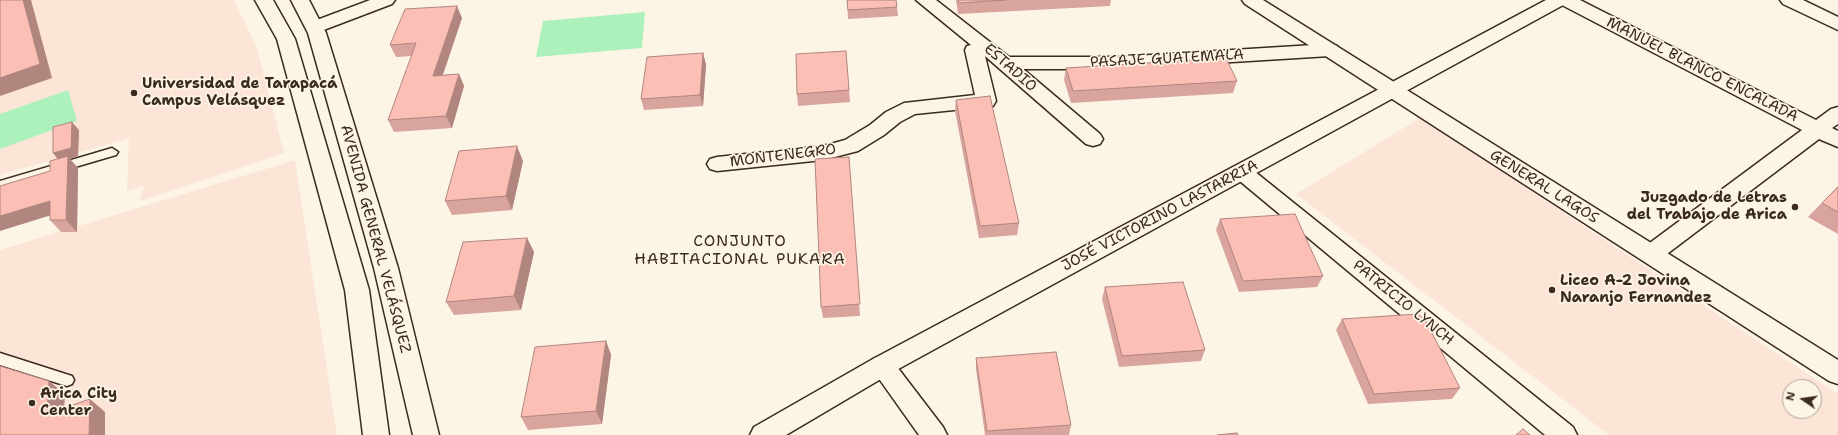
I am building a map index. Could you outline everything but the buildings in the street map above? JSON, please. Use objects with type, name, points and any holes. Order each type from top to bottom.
[{"type":"street","name":"AVENIDA GENERAL VELÁSQUEZ","points":[[264,0],[286,39],[357,290],[376,435]]},
{"type":"street","name":"AVENIDA GENERAL VELÁSQUEZ","points":[[300,0],[315,27],[386,268],[426,435]]},
{"type":"street","points":[[315,27],[386,0]]},
{"type":"street","name":"ESTADIO","points":[[925,0],[988,49],[1093,139]]},
{"type":"street","name":"GENERAL LAGOS","points":[[1251,0],[1838,373]]},
{"type":"street","name":"JOSÉ VICTORINO LASTARRIA","points":[[763,435],[882,366],[1394,91],[1559,0]]},
{"type":"street","name":"MANUEL BLANCO ENCALADA","points":[[1566,0],[1838,140]]},
{"type":"street","points":[[1788,0],[1838,24]]},
{"type":"street","name":"MONTENEGRO","points":[[717,164],[823,153],[851,146],[877,130],[893,117],[911,108],[986,101],[974,50],[988,49]]},
{"type":"street","name":"PASAJE GUATEMALA","points":[[1004,63],[1118,63],[1330,50]]},
{"type":"street","points":[[1650,254],[1838,114]]},
{"type":"street","name":"PATRICIO LYNCH","points":[[1242,172],[1564,435]]},
{"type":"street","points":[[882,366],[934,435]]},
{"type":"lane","points":[[0,185],[112,152]]},
{"type":"lane","points":[[0,359],[67,380]]},
{"type":"shaded area","name":"Universidad de Tarapacá Campus Velásquez","points":[[0,0],[234,0],[257,48],[284,153],[140,201],[144,186],[127,191],[129,138],[0,175]]},
{"type":"shaded area","name":"Liceo A-2 Jovina Naranjo Fernandez","points":[[1420,118],[1815,379],[1782,379],[1782,419],[1822,419],[1822,383],[1838,394],[1838,435],[1609,435],[1296,194]]},
{"type":"shaded area","points":[[295,160],[337,435],[0,435],[0,250]]},
{"type":"green space","points":[[645,12],[642,48],[536,57],[543,21]]},
{"type":"green space","points":[[68,90],[77,121],[0,149],[0,114]]},
{"type":"place","name":"Universidad de Tarapacá Campus Velásquez","points":[[134,93]]},
{"type":"place","name":"Juzgado de Letras del Trabajo de Arica","points":[[1795,207]]},
{"type":"place","name":"Liceo A-2 Jovina Naranjo Fernandez","points":[[1552,290]]},
{"type":"place","name":"Arica City Center","points":[[32,403]]},
{"type":"district","name":"CONJUNTO HABITACIONAL PUKARA","points":[[740,251]]}]
